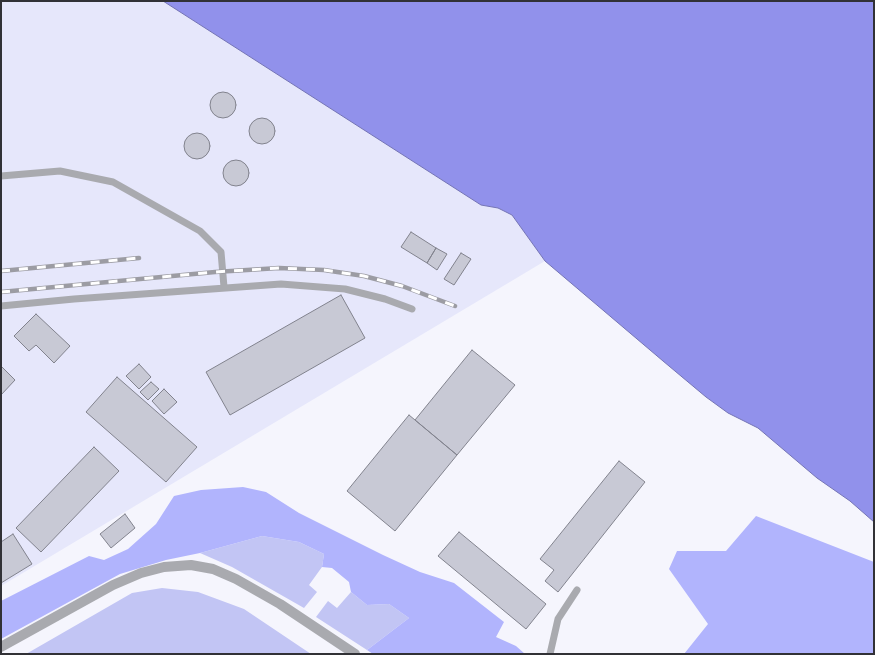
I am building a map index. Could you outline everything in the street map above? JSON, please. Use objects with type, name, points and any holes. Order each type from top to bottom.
[{"type":"street","points":[[1,647],[113,585],[141,573],[164,567],[191,565],[213,569],[236,579],[280,604],[354,654]]},
{"type":"lane","points":[[1,176],[60,171],[113,182],[200,231],[221,252],[224,287]]},
{"type":"lane","points":[[1,306],[224,287],[281,284],[345,289],[385,299],[412,309]]},
{"type":"lane","points":[[550,654],[558,619],[577,590]]},
{"type":"shaded area","points":[[1,1],[163,1],[481,205],[498,208],[512,215],[545,261],[1,586]]},
{"type":"shaded area","points":[[163,1],[874,1],[874,522],[850,501],[817,478],[758,428],[728,413],[706,397],[545,261],[512,215],[498,208],[481,205]]},
{"type":"shaded area","points":[[243,487],[266,492],[299,513],[383,555],[420,572],[454,583],[504,622],[496,637],[516,646],[525,654],[373,654],[367,650],[409,618],[389,604],[367,605],[351,592],[349,582],[332,568],[322,567],[324,554],[299,542],[262,536],[200,553],[166,560],[120,574],[1,639],[1,601],[89,556],[104,560],[128,549],[156,524],[174,496],[201,490]]},
{"type":"shaded area","points":[[756,516],[874,562],[874,654],[684,654],[708,624],[669,569],[677,551],[726,551]]},
{"type":"shaded area","points":[[262,536],[299,542],[324,554],[322,567],[309,585],[317,592],[304,608],[232,567],[200,553]]},
{"type":"shaded area","points":[[162,588],[198,592],[244,609],[311,654],[26,654],[132,593]]},
{"type":"shaded area","points":[[351,592],[367,605],[389,604],[409,618],[367,650],[316,617],[328,601],[337,608]]},
{"type":"building","points":[[223,92],[232,96],[236,105],[232,114],[223,118],[214,114],[210,105],[214,96]]},
{"type":"building","points":[[262,118],[271,122],[275,131],[271,140],[262,144],[253,140],[249,131],[253,122]]},
{"type":"building","points":[[197,133],[206,137],[210,146],[206,155],[197,159],[188,155],[184,146],[188,137]]},
{"type":"building","points":[[236,160],[245,164],[249,173],[245,182],[236,186],[227,182],[223,173],[227,164]]},
{"type":"building","points":[[411,232],[436,248],[427,263],[401,247]]},
{"type":"building","points":[[436,248],[447,254],[437,270],[427,263]]},
{"type":"building","points":[[461,253],[471,259],[454,285],[444,279]]},
{"type":"building","points":[[341,295],[365,338],[230,415],[206,372]]},
{"type":"building","points":[[36,314],[70,346],[54,363],[36,345],[29,351],[14,336]]},
{"type":"building","points":[[472,350],[515,385],[457,455],[415,420]]},
{"type":"building","points":[[139,364],[151,377],[139,389],[126,376]]},
{"type":"building","points":[[1,366],[15,380],[1,395]]},
{"type":"building","points":[[117,377],[197,447],[166,482],[86,412]]},
{"type":"building","points":[[151,382],[159,389],[148,400],[140,392]]},
{"type":"building","points":[[164,389],[177,402],[164,414],[152,401]]},
{"type":"building","points":[[409,415],[457,455],[395,531],[347,491]]},
{"type":"building","points":[[94,447],[119,471],[41,552],[16,528]]},
{"type":"building","points":[[619,461],[645,482],[558,592],[545,581],[554,570],[540,559]]},
{"type":"building","points":[[125,514],[135,528],[111,548],[100,534]]},
{"type":"building","points":[[459,532],[546,604],[526,629],[438,556]]},
{"type":"building","points":[[13,534],[32,564],[1,583],[1,542]]},
{"type":"railway","points":[[1,271],[139,258]]},
{"type":"railway","points":[[1,292],[215,272],[279,268],[324,270],[364,276],[402,286],[455,306]]}]
